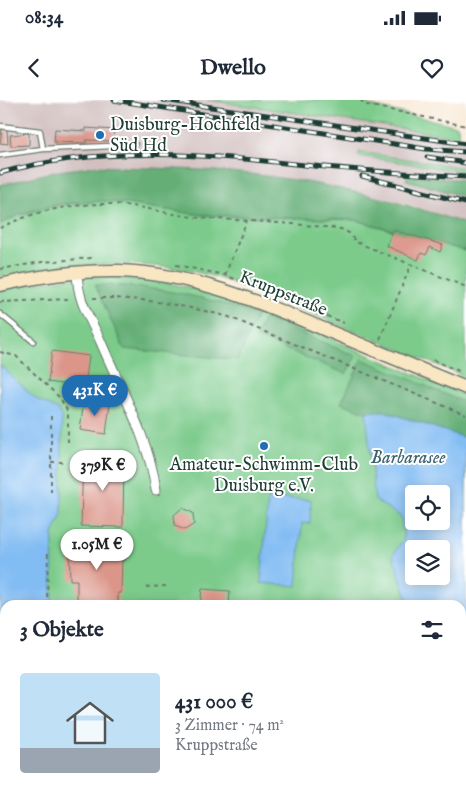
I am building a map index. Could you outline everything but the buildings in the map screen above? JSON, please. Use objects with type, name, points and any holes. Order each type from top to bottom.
[{"type":"street","name":"Kruppstraße","points":[[0,285],[28,278],[77,272],[120,271],[206,284],[259,301],[466,388]]},
{"type":"street","points":[[77,272],[79,298],[124,396],[154,470],[156,490]]},
{"type":"lane","points":[[0,126],[40,131],[43,149]]},
{"type":"lane","points":[[0,155],[43,149],[135,145]]},
{"type":"lane","points":[[0,314],[33,341]]},
{"type":"path","points":[[360,100],[368,105],[466,126]]},
{"type":"path","points":[[0,228],[23,217],[60,207],[108,204],[199,218],[286,222],[341,229],[349,233],[356,242],[466,287]]},
{"type":"path","points":[[225,275],[247,220]]},
{"type":"path","points":[[380,339],[411,265]]},
{"type":"path","points":[[0,302],[123,297],[188,306],[229,317],[466,415]]},
{"type":"path","points":[[0,352],[16,356],[60,398],[68,412],[68,442]]},
{"type":"path","points":[[51,415],[51,492]]},
{"type":"path","points":[[51,462],[62,462]]},
{"type":"path","points":[[47,600],[48,549]]},
{"type":"path","points":[[146,587],[168,586]]},
{"type":"shaded area","points":[[0,100],[207,100],[466,137],[466,180],[408,176],[406,180],[466,197],[466,224],[415,206],[351,190],[265,176],[95,166],[52,172],[0,185]]},
{"type":"green space","points":[[207,100],[369,100],[368,105],[458,126],[459,137]]},
{"type":"green space","points":[[359,152],[466,168],[466,172],[359,156]]},
{"type":"green space","points":[[95,166],[245,173],[317,184],[368,195],[466,224],[466,251],[356,220],[202,215],[105,201],[60,204],[20,214],[0,224],[0,185],[52,172]]},
{"type":"green space","points":[[407,175],[466,180],[466,197],[406,180]]},
{"type":"green space","points":[[105,201],[202,215],[356,220],[466,251],[466,377],[249,288],[191,271],[145,265],[95,264],[46,268],[0,277],[0,224],[13,218],[51,207]]},
{"type":"green space","points":[[81,276],[137,279],[210,292],[246,303],[466,396],[466,600],[0,600],[0,291],[16,286]]},
{"type":"green space","points":[[95,285],[157,289],[218,302],[257,315],[238,360],[124,349]]},
{"type":"green space","points":[[264,318],[356,356],[346,374],[256,337]]},
{"type":"green space","points":[[362,359],[466,403],[466,438],[384,411],[366,412],[341,403]]},
{"type":"water","points":[[0,365],[36,399],[58,410],[62,418],[62,514],[53,534],[52,600],[0,600]]},
{"type":"water","name":"Barbarasee","points":[[384,411],[466,438],[466,600],[407,600],[393,555],[404,538],[401,517],[375,500],[366,412]]},
{"type":"water","points":[[268,497],[311,500],[310,524],[302,523],[297,586],[261,583]]},
{"type":"railway","points":[[114,100],[426,149],[466,152]]},
{"type":"railway","points":[[163,100],[466,144]]},
{"type":"railway","points":[[0,173],[78,158],[157,154],[236,158],[466,177]]},
{"type":"railway","points":[[427,157],[466,163]]},
{"type":"railway","points":[[362,176],[466,203]]},
{"type":"place","name":"Duisburg-Hochfeld Süd Hd","points":[[100,135]]},
{"type":"place","name":"Amateur-Schwimm-Club Duisburg e.V.","points":[[264,446]]}]
